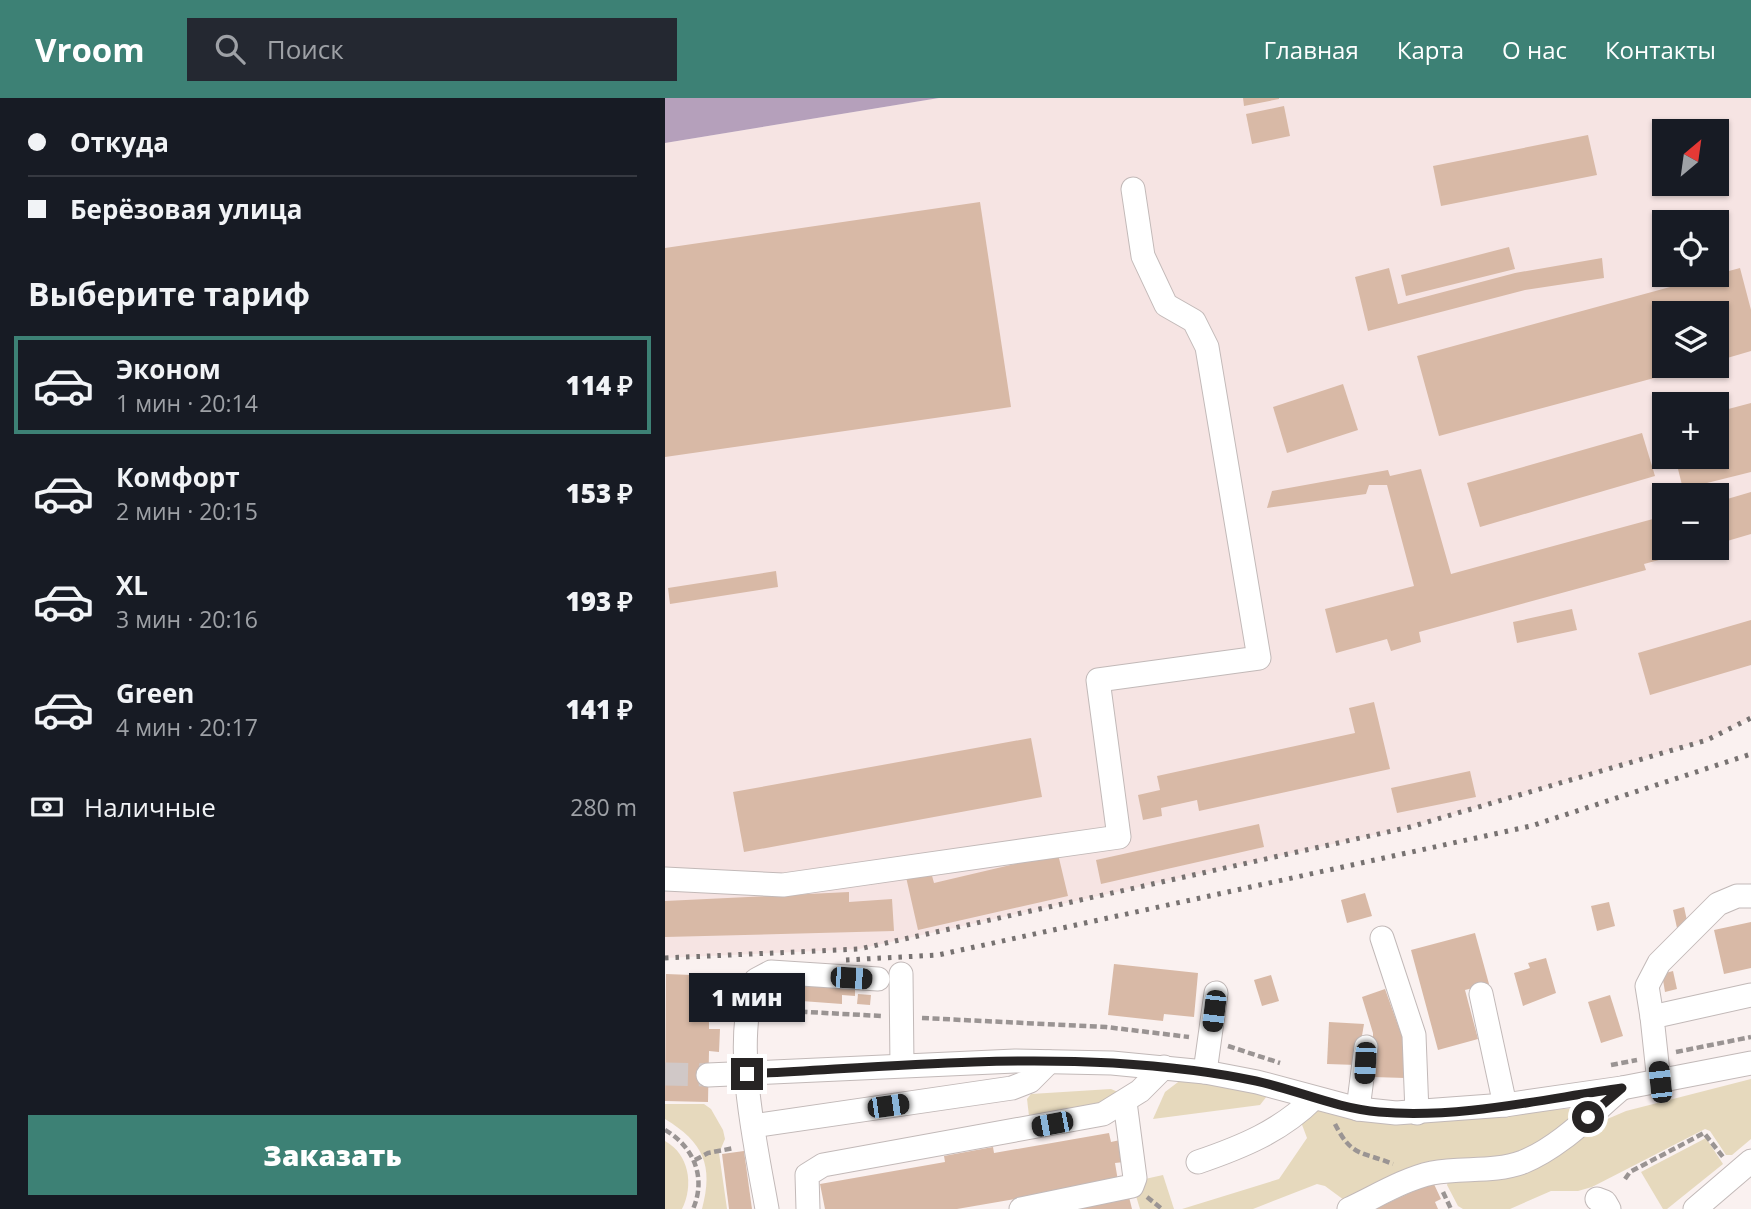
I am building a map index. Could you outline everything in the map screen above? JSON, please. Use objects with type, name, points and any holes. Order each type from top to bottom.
[{"type":"street","points":[[665,879],[783,885],[1119,837],[1098,680],[1259,658],[1207,347],[1194,321],[1166,305],[1143,256],[1133,189]]},
{"type":"street","points":[[1660,1082],[1647,986],[1659,963],[1718,904],[1737,896],[1751,896]]},
{"type":"street","points":[[1382,938],[1414,1035],[1417,1113]]},
{"type":"street","points":[[767,1209],[747,1074],[749,1009],[756,980],[771,972],[878,979]]},
{"type":"street","points":[[901,974],[902,1065]]},
{"type":"street","points":[[1205,1072],[1216,993]]},
{"type":"street","points":[[1481,994],[1505,1105]]},
{"type":"street","points":[[1652,1017],[1751,995]]},
{"type":"street","points":[[1358,1109],[1366,1047]]},
{"type":"street","points":[[708,1075],[902,1065],[1049,1062],[1164,1067],[1257,1082],[1358,1109],[1417,1113],[1505,1105],[1622,1088],[1751,1063]]},
{"type":"street","points":[[755,1136],[1012,1088],[1030,1082],[1049,1062]]},
{"type":"street","points":[[808,1209],[807,1175],[823,1165],[1103,1114],[1125,1102],[1164,1067]]},
{"type":"street","points":[[1349,1209],[1420,1176],[1442,1171],[1490,1170],[1523,1161],[1570,1132],[1622,1088]]},
{"type":"street","points":[[1198,1162],[1273,1131],[1295,1117],[1314,1098]]},
{"type":"street","points":[[1021,1209],[1132,1186],[1135,1178],[1125,1102]]},
{"type":"street","points":[[1695,1209],[1743,1168]]},
{"type":"path","points":[[749,1009],[1106,1027],[1210,1039],[1289,1066]]},
{"type":"path","points":[[1604,1066],[1751,1037]]},
{"type":"path","points":[[1314,1098],[1330,1115],[1345,1144],[1352,1150],[1420,1176]]},
{"type":"path","points":[[665,1130],[681,1139],[695,1160],[698,1176],[693,1209]]},
{"type":"path","points":[[1625,1179],[1630,1172],[1704,1133],[1743,1168]]},
{"type":"path","points":[[695,1160],[755,1136]]},
{"type":"shaded area","points":[[665,98],[939,98],[665,143]]},
{"type":"shaded area","points":[[939,98],[1751,98],[1751,718],[1707,740],[1410,827],[859,949],[665,958],[665,143]]},
{"type":"shaded area","points":[[1186,1076],[1267,1096],[1260,1105],[1153,1119],[1165,1092]]},
{"type":"shaded area","points":[[1751,1079],[1751,1139],[1732,1155],[1726,1155],[1710,1131],[1705,1129],[1592,1187],[1578,1191],[1551,1191],[1510,1209],[1463,1209],[1458,1206],[1447,1185],[1448,1181],[1577,1139],[1605,1120],[1626,1111]]},
{"type":"shaded area","points":[[1111,1089],[1118,1092],[1116,1101],[1029,1116],[1027,1099],[1031,1094]]},
{"type":"shaded area","points":[[665,1104],[704,1104],[711,1109],[725,1139],[719,1153],[727,1209],[702,1209],[707,1180],[706,1167],[697,1146],[665,1119]]},
{"type":"shaded area","points":[[1574,1108],[1579,1115],[1521,1154],[1344,1200],[1325,1186],[1317,1184],[1253,1209],[1182,1209],[1279,1179],[1307,1138],[1301,1122],[1316,1109],[1355,1119],[1397,1124]]},
{"type":"shaded area","points":[[1706,1138],[1723,1164],[1667,1209],[1663,1209],[1641,1172]]},
{"type":"shaded area","points":[[665,1141],[679,1154],[687,1171],[688,1190],[682,1209],[665,1209]]},
{"type":"shaded area","points":[[1163,1175],[1174,1209],[1140,1209],[1136,1196],[1145,1179]]},
{"type":"building","points":[[1243,98],[1279,98],[1279,99],[1244,106]]},
{"type":"building","points":[[1284,106],[1290,136],[1252,144],[1246,114]]},
{"type":"building","points":[[1588,135],[1597,175],[1441,206],[1433,166]]},
{"type":"building","points":[[980,202],[1011,407],[665,457],[665,248]]},
{"type":"building","points":[[1509,247],[1515,269],[1406,296],[1401,275]]},
{"type":"building","points":[[1602,258],[1604,278],[1525,290],[1368,331],[1355,277],[1389,268],[1398,304],[1515,273]]},
{"type":"building","points":[[1740,268],[1751,310],[1751,351],[1729,357],[1729,301],[1652,301],[1652,378],[1654,378],[1439,436],[1417,356],[1670,287],[1729,287],[1729,271]]},
{"type":"building","points":[[1343,384],[1358,430],[1287,453],[1273,407]]},
{"type":"building","points":[[1751,403],[1751,472],[1707,483],[1682,483],[1678,469],[1729,469],[1729,409]]},
{"type":"building","points":[[1642,433],[1655,476],[1480,527],[1467,483]]},
{"type":"building","points":[[1421,469],[1451,574],[1652,519],[1652,560],[1659,560],[1644,564],[1646,570],[1419,632],[1421,642],[1391,651],[1387,639],[1336,653],[1325,609],[1414,586],[1387,485],[1369,485],[1366,494],[1267,508],[1272,491],[1388,470],[1390,476]]},
{"type":"building","points":[[1751,492],[1751,534],[1729,540],[1729,498]]},
{"type":"building","points":[[776,571],[778,587],[670,604],[668,588]]},
{"type":"building","points":[[1572,609],[1577,630],[1517,643],[1513,622]]},
{"type":"building","points":[[1751,620],[1751,665],[1650,695],[1638,653]]},
{"type":"building","points":[[1374,702],[1390,769],[1199,811],[1197,800],[1161,808],[1162,816],[1143,820],[1138,795],[1160,790],[1157,776],[1355,733],[1349,708]]},
{"type":"building","points":[[1031,738],[1042,797],[744,852],[733,792]]},
{"type":"building","points":[[1470,771],[1476,797],[1397,813],[1391,788]]},
{"type":"building","points":[[1259,824],[1264,847],[1101,884],[1096,860]]},
{"type":"building","points":[[1058,854],[1068,896],[918,930],[906,877],[931,872],[934,883]]},
{"type":"building","points":[[849,892],[849,902],[892,899],[894,931],[665,937],[665,901]]},
{"type":"building","points":[[1365,893],[1372,916],[1347,923],[1341,900]]},
{"type":"building","points":[[1609,902],[1615,926],[1597,931],[1591,906]]},
{"type":"building","points":[[1684,907],[1688,925],[1677,928],[1673,910]]},
{"type":"building","points":[[1751,922],[1751,968],[1724,974],[1714,930]]},
{"type":"building","points":[[1475,933],[1489,984],[1465,990],[1478,1039],[1438,1050],[1411,950]]},
{"type":"building","points":[[1546,958],[1556,993],[1523,1006],[1514,973],[1530,968],[1528,963]]},
{"type":"building","points":[[1114,964],[1198,973],[1194,1017],[1164,1014],[1163,1021],[1108,1015]]},
{"type":"building","points":[[1673,971],[1677,989],[1665,992],[1662,974]]},
{"type":"building","points":[[666,974],[718,976],[717,993],[709,993],[709,1029],[720,1029],[719,1052],[709,1051],[708,1102],[665,1101]]},
{"type":"building","points":[[1271,975],[1279,1001],[1262,1006],[1254,980]]},
{"type":"building","points":[[771,981],[855,987],[855,996],[842,995],[842,1004],[788,1000],[788,994],[771,992]]},
{"type":"building","points":[[1385,989],[1404,1042],[1405,1078],[1373,1077],[1373,1033],[1362,997]]},
{"type":"building","points":[[858,994],[871,995],[870,1005],[857,1004]]},
{"type":"building","points":[[1610,995],[1623,1036],[1601,1043],[1588,1002]]},
{"type":"building","points":[[1329,1022],[1364,1024],[1357,1065],[1327,1064]]},
{"type":"building","points":[[1109,1133],[1111,1142],[1120,1140],[1124,1162],[1115,1163],[1118,1181],[957,1209],[825,1209],[820,1184],[945,1162],[944,1156],[993,1147],[994,1153]]},
{"type":"building","points":[[744,1151],[752,1209],[729,1209],[722,1154]]},
{"type":"building","points":[[1433,1182],[1441,1199],[1435,1202],[1438,1209],[1375,1209]]},
{"type":"building","points":[[1129,1197],[1132,1209],[1073,1209]]},
{"type":"tunnel","points":[[665,1074],[708,1075]]},
{"type":"railway","points":[[665,958],[859,949],[1410,827],[1707,740],[1751,718]]},
{"type":"railway","points":[[846,960],[938,955],[1531,826],[1751,754]]},
{"type":"route","points":[[747,1074],[1015,1061],[1112,1063],[1205,1072],[1257,1082],[1358,1109],[1396,1113],[1505,1105],[1622,1088],[1588,1117]]}]
